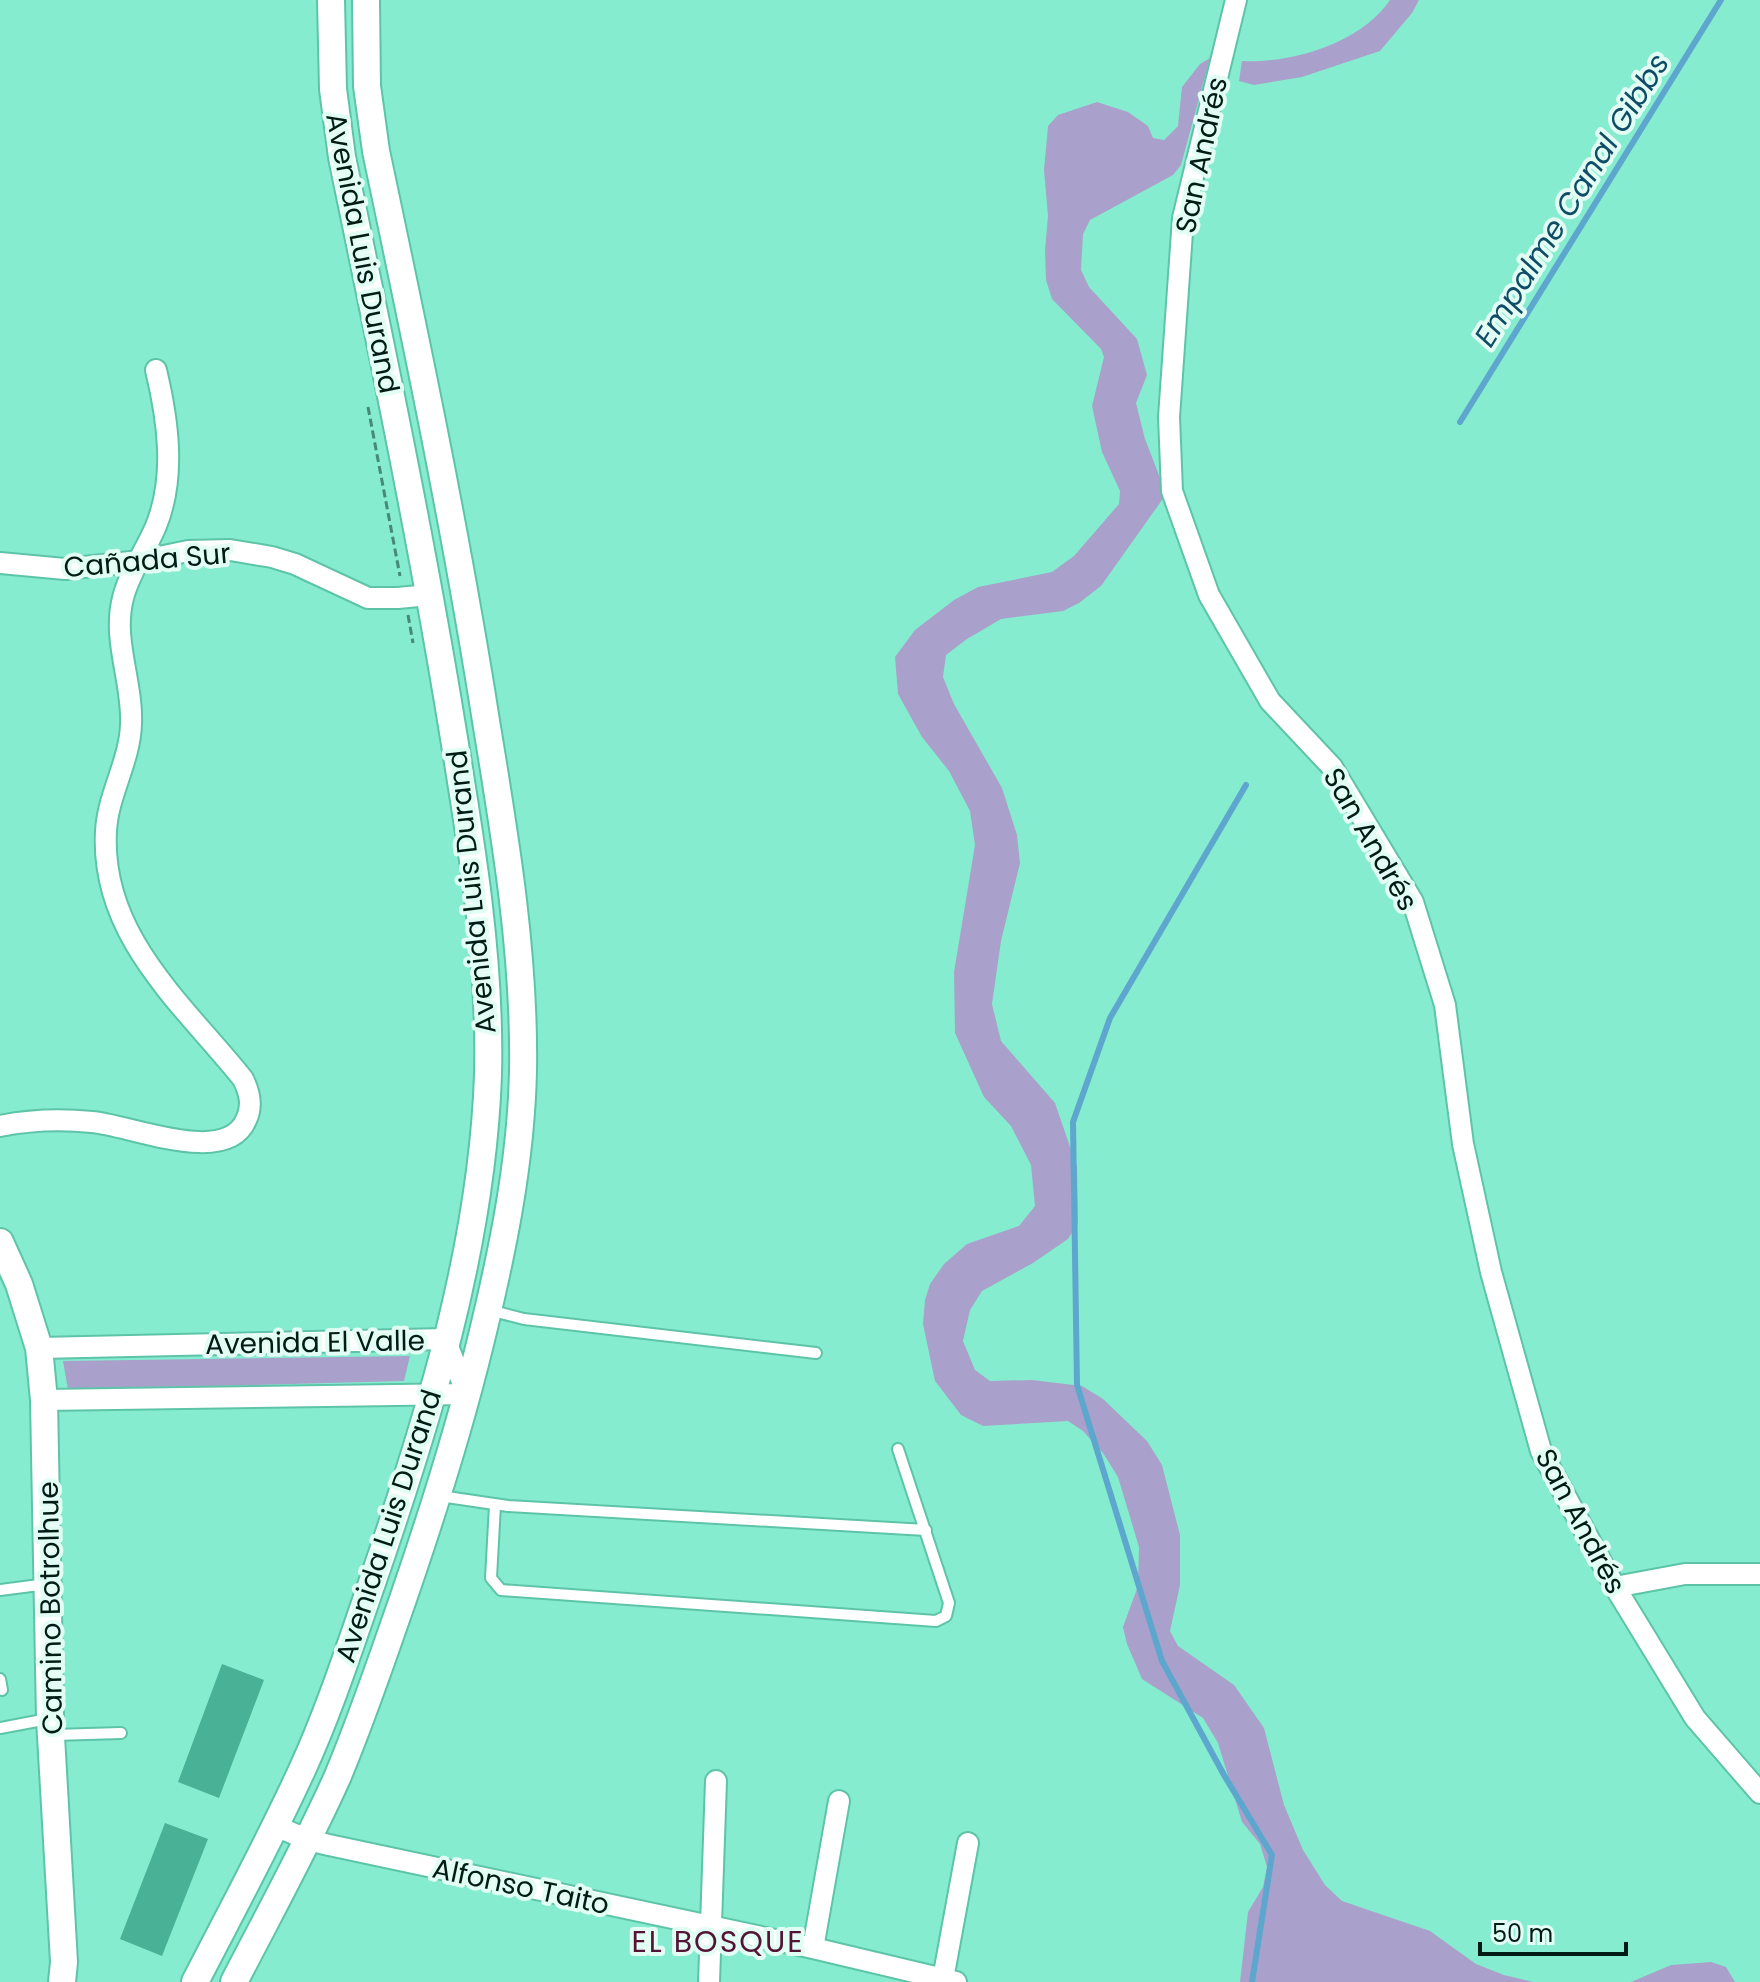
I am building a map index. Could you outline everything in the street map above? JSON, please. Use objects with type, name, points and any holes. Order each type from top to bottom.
[{"type":"street","name":"Avenida Luis Durand","points":[[195,1982],[310,1753],[347,1657],[395,1516],[431,1394],[469,1236],[486,1113],[488,1033],[473,865],[461,779],[416,596],[338,134],[331,56],[331,0]]},
{"type":"street","name":"Avenida Luis Durand","points":[[234,1982],[308,1840],[364,1711],[438,1496],[488,1310],[511,1201],[520,1116],[523,1032],[517,948],[501,816],[477,666],[371,118],[365,55],[366,0]]},
{"type":"street","name":"San Andrés","points":[[1236,0],[1183,218],[1169,417],[1172,491],[1209,595],[1270,701],[1332,767],[1413,902],[1445,1005],[1466,1159],[1491,1272],[1541,1451],[1615,1587],[1695,1718],[1760,1793]]},
{"type":"street","points":[[0,1126],[36,1122],[95,1122],[189,1141],[220,1142],[229,1139],[243,1127],[250,1109],[248,1088],[243,1079],[140,955],[119,911],[108,869],[108,813],[128,746],[131,723],[120,612],[127,584],[158,522],[168,472],[166,419],[156,370]]},
{"type":"street","name":"Cañada Sur","points":[[0,563],[65,569],[140,561],[188,551],[248,552],[295,564],[368,598],[416,596]]},
{"type":"street","name":"Camino Botrolhue","points":[[0,1242],[19,1284],[39,1348],[44,1400],[51,1727],[63,1948],[62,1982]]},
{"type":"street","name":"Avenida El Valle","points":[[39,1348],[445,1339],[467,1394],[44,1400]]},
{"type":"street","points":[[1615,1587],[1685,1574],[1760,1574]]},
{"type":"street","points":[[709,1982],[716,1781]]},
{"type":"street","points":[[813,1948],[839,1801]]},
{"type":"street","name":"Alfonso Taito","points":[[276,1826],[308,1840],[950,1980]]},
{"type":"street","points":[[950,1980],[968,1843]]},
{"type":"lane","points":[[488,1310],[524,1319],[816,1353]]},
{"type":"lane","points":[[495,1505],[491,1578],[501,1590],[936,1621],[946,1616],[949,1603],[898,1449]]},
{"type":"lane","points":[[438,1496],[495,1505],[926,1530]]},
{"type":"lane","points":[[0,1590],[49,1583]]},
{"type":"lane","points":[[0,1728],[51,1727],[121,1733]]},
{"type":"path","points":[[367,403],[416,596],[413,643]]},
{"type":"shaded area","points":[[1390,0],[1419,0],[1380,51],[1302,77],[1254,85],[1239,81],[1242,61],[1282,59],[1324,48],[1362,28]]},
{"type":"shaded area","points":[[1210,58],[1181,165],[1173,175],[1090,220],[1083,234],[1081,270],[1089,287],[1137,339],[1147,375],[1136,403],[1145,439],[1162,483],[1162,500],[1101,586],[1079,603],[1063,611],[1001,619],[946,655],[943,677],[954,704],[1002,788],[1017,835],[1020,863],[1001,941],[992,1004],[1001,1041],[1055,1103],[1077,1167],[1078,1223],[1068,1239],[1033,1263],[982,1291],[970,1310],[963,1341],[975,1370],[990,1381],[1032,1380],[1082,1386],[1103,1399],[1147,1441],[1162,1465],[1180,1535],[1180,1585],[1170,1631],[1178,1646],[1234,1685],[1264,1728],[1284,1805],[1303,1850],[1325,1885],[1342,1901],[1430,1931],[1476,1964],[1533,1982],[1240,1982],[1248,1912],[1263,1887],[1267,1867],[1260,1844],[1242,1822],[1218,1743],[1203,1718],[1142,1679],[1127,1644],[1123,1627],[1138,1586],[1139,1547],[1118,1477],[1103,1453],[1083,1431],[1068,1421],[983,1426],[961,1415],[935,1381],[923,1324],[930,1284],[944,1264],[967,1244],[1019,1226],[1035,1206],[1031,1165],[1011,1126],[984,1097],[955,1033],[954,972],[975,845],[970,811],[949,771],[922,737],[898,694],[895,657],[915,630],[954,600],[978,587],[1052,572],[1074,556],[1119,504],[1120,491],[1102,452],[1092,406],[1104,357],[1101,349],[1052,299],[1046,280],[1048,216],[1044,170],[1048,126],[1058,115],[1097,102],[1128,112],[1148,126],[1153,138],[1164,140],[1178,126],[1182,87],[1200,64]]},
{"type":"shaded area","points":[[410,1356],[404,1381],[68,1390],[63,1361]]},
{"type":"shaded area","points":[[1711,1962],[1726,1967],[1735,1982],[1631,1982],[1671,1965]]},
{"type":"building","points":[[222,1664],[264,1680],[219,1798],[178,1782]]},
{"type":"building","points":[[165,1823],[208,1839],[162,1956],[120,1939]]},
{"type":"waterway","name":"Empalme Canal Gibbs","points":[[1460,422],[1721,0]]},
{"type":"waterway","name":"Empalme Canal Gibbs","points":[[1246,785],[1110,1018],[1073,1122],[1077,1385],[1162,1661],[1272,1855],[1252,1982]]},
{"type":"district","name":"EL BOSQUE","points":[[718,1942]]}]
